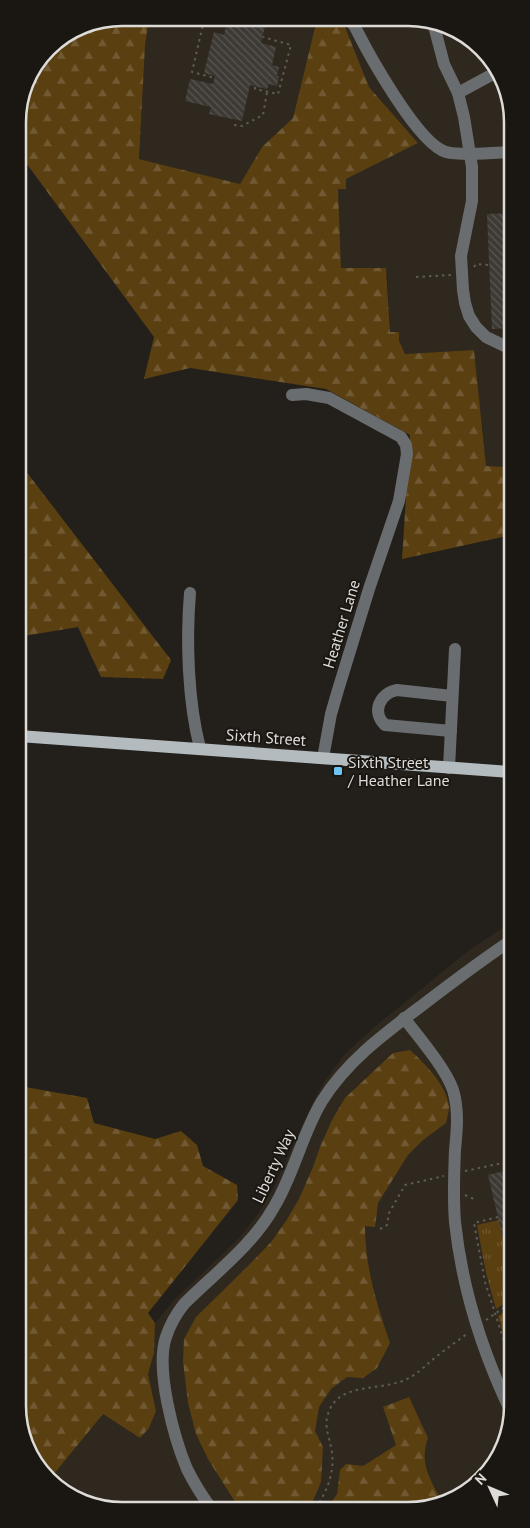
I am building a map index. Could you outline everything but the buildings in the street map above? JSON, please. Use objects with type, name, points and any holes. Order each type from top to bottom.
[{"type":"main road","name":"Sixth Street","points":[[26,736],[504,772]]},
{"type":"street","points":[[355,26],[382,78],[425,136],[440,150],[470,153],[504,152]]},
{"type":"street","points":[[435,30],[441,54],[458,93],[470,153],[472,200],[461,256],[465,303],[476,327],[486,337],[504,346]]},
{"type":"street","points":[[458,93],[492,75]]},
{"type":"street","name":"Heather Lane","points":[[292,395],[306,394],[328,398],[401,437],[406,445],[407,454],[399,501],[369,589],[338,690],[331,714],[323,758]]},
{"type":"street","points":[[190,593],[188,616],[190,680],[195,726],[200,748]]},
{"type":"street","points":[[449,768],[455,649]]},
{"type":"street","points":[[451,731],[384,725],[380,720],[378,712],[380,701],[389,691],[397,690],[452,696]]},
{"type":"street","name":"Liberty Way","points":[[207,1502],[192,1479],[178,1443],[166,1393],[162,1369],[165,1338],[173,1320],[184,1304],[253,1238],[274,1207],[322,1101],[350,1064],[404,1018],[473,966],[504,945]]},
{"type":"street","points":[[404,1018],[432,1055],[452,1088],[458,1125],[454,1174],[455,1221],[459,1250],[477,1327],[504,1396]]},
{"type":"path","points":[[203,26],[192,72],[214,78]]},
{"type":"path","points":[[255,87],[255,89],[278,94],[291,45],[263,37]]},
{"type":"path","points":[[234,125],[242,126],[262,115],[267,92]]},
{"type":"path","points":[[380,1229],[387,1225],[389,1213],[405,1185],[504,1163]]},
{"type":"path","points":[[498,1217],[474,1223],[485,1282],[504,1343]]},
{"type":"path","points":[[319,1502],[328,1487],[333,1463],[326,1422],[328,1414],[338,1397],[354,1390],[380,1387],[409,1378],[504,1308]]},
{"type":"shaded area","points":[[148,26],[315,26],[293,118],[262,147],[240,184],[139,159],[145,46]]},
{"type":"shaded area","points":[[345,26],[414,26],[439,31],[461,42],[476,54],[491,74],[499,91],[504,116],[504,467],[486,466],[474,350],[405,354],[399,341],[390,332],[387,273],[341,268],[337,189],[346,179],[418,143],[369,87]]},
{"type":"shaded area","points":[[504,927],[504,1412],[499,1437],[488,1459],[485,1463],[465,1463],[465,1483],[439,1496],[427,1474],[423,1451],[427,1438],[396,1445],[363,1466],[340,1471],[337,1494],[331,1502],[122,1502],[103,1500],[74,1489],[54,1474],[103,1414],[140,1438],[156,1411],[148,1374],[154,1353],[155,1323],[174,1300],[239,1238],[260,1211],[273,1189],[324,1082],[345,1054],[371,1030],[468,951]]},
{"type":"green space","points":[[148,26],[145,46],[139,159],[240,184],[262,147],[293,118],[315,26],[345,26],[369,87],[418,143],[346,179],[346,189],[338,189],[341,268],[386,268],[390,332],[399,332],[399,341],[405,354],[474,350],[486,466],[504,467],[504,537],[402,559],[410,435],[326,389],[190,368],[144,379],[154,337],[26,163],[27,109],[34,85],[42,69],[69,42],[91,31],[109,27]]},
{"type":"green space","points":[[26,471],[171,660],[163,679],[101,677],[78,627],[26,636]]},
{"type":"green space","points":[[410,1050],[428,1068],[440,1083],[449,1109],[446,1123],[423,1140],[408,1155],[378,1203],[375,1227],[365,1226],[369,1271],[390,1343],[377,1368],[363,1378],[347,1377],[331,1389],[319,1407],[315,1431],[323,1447],[321,1482],[313,1502],[235,1502],[208,1459],[196,1434],[188,1403],[183,1361],[184,1339],[196,1317],[272,1241],[299,1199],[332,1120],[345,1098],[393,1053]]},
{"type":"green space","points":[[26,1087],[87,1098],[94,1123],[155,1139],[181,1131],[197,1145],[203,1166],[237,1185],[238,1200],[148,1313],[155,1323],[154,1353],[148,1374],[156,1411],[149,1428],[140,1438],[103,1414],[54,1474],[39,1454],[31,1437],[26,1412]]},
{"type":"green space","points":[[499,1220],[504,1237],[504,1304],[496,1309],[486,1273],[477,1225]]},
{"type":"green space","points":[[504,1312],[504,1337],[498,1316]]},
{"type":"green space","points":[[409,1397],[428,1438],[425,1463],[439,1496],[427,1500],[408,1502],[331,1502],[337,1494],[340,1470],[346,1464],[363,1466],[396,1445],[383,1407]]},
{"type":"place","name":"Sixth Street / Heather Lane","points":[[338,771]]}]
